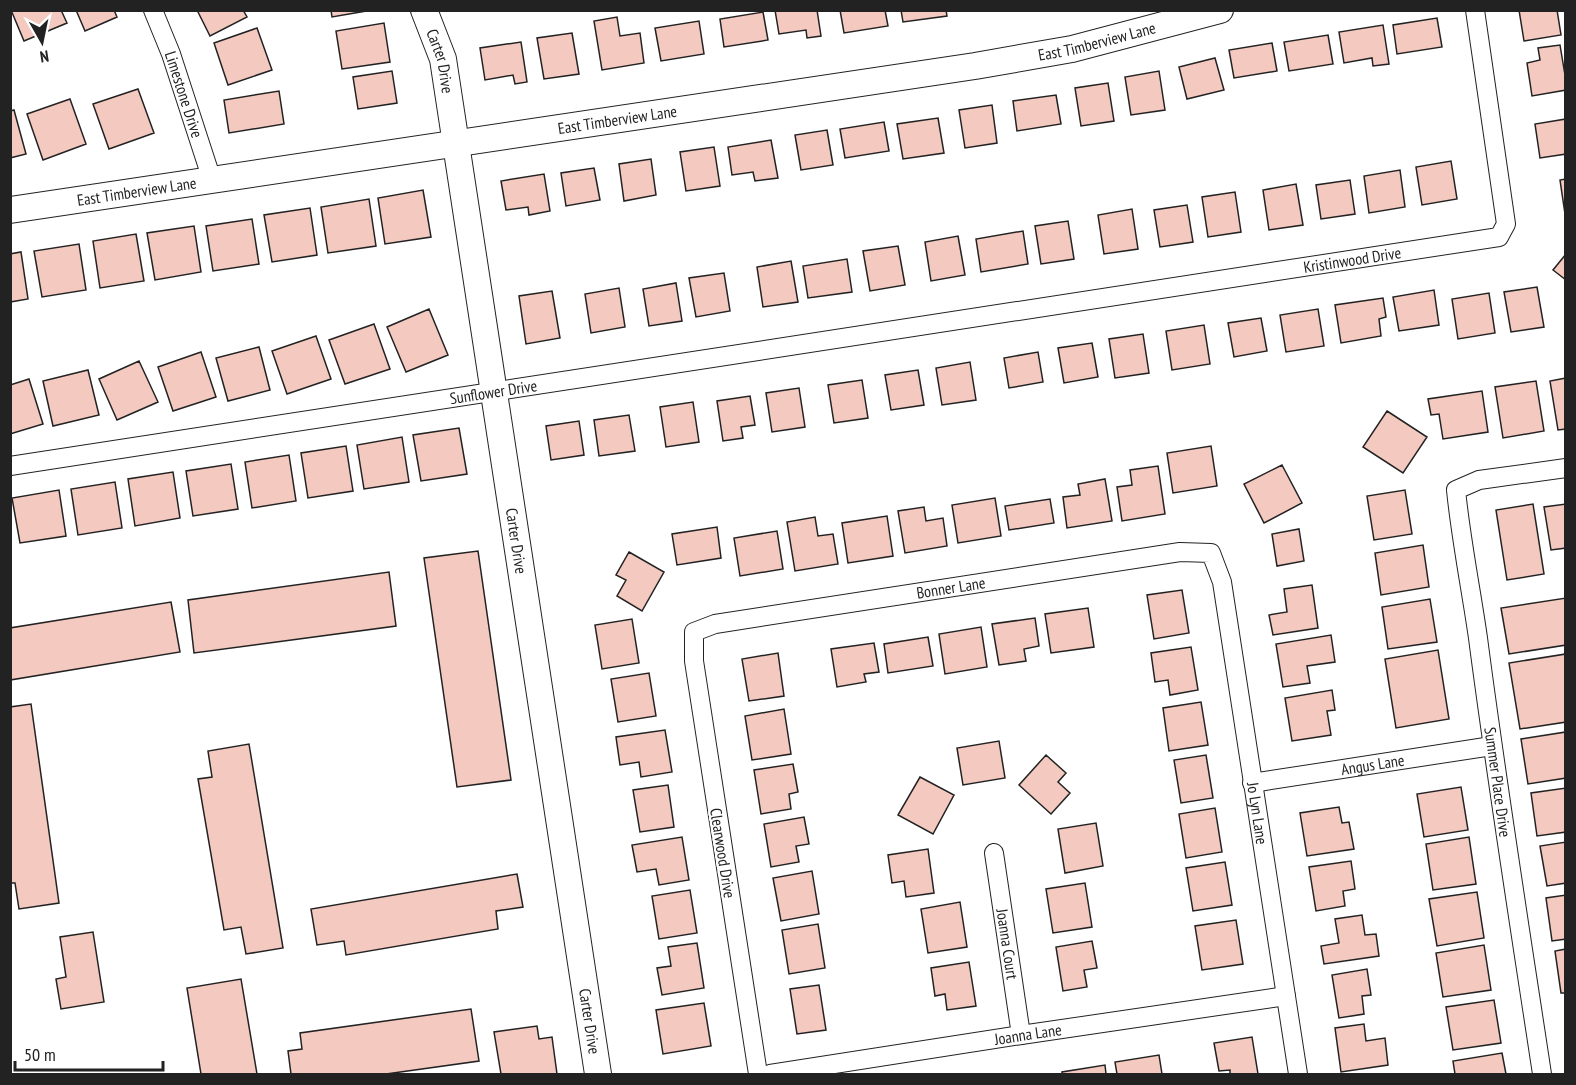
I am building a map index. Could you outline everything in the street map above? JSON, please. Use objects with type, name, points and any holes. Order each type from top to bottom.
[{"type":"street","name":"Limestone Drive","points":[[153,10],[171,54],[212,180]]},
{"type":"street","name":"Carter Drive","points":[[424,10],[443,59],[598,1074]]},
{"type":"street","name":"East Timberview Lane","points":[[10,210],[975,66],[1072,49],[1220,10]]},
{"type":"street","name":"Kristinwood Drive","points":[[977,318],[1499,237],[1506,224],[1475,10]]},
{"type":"street","name":"Sunflower Drive","points":[[10,466],[977,318]]},
{"type":"street","name":"Summer Place Drive","points":[[1542,1074],[1456,490],[1479,480],[1566,468]]},
{"type":"street","name":"Bonner Lane","points":[[694,632],[715,624],[1180,552],[1210,553]]},
{"type":"street","name":"Jo Lyn Lane","points":[[1210,553],[1222,582],[1298,1074]]},
{"type":"street","name":"Clearwood Drive","points":[[694,632],[694,661],[758,1074]]},
{"type":"street","name":"Angus Lane","points":[[1252,783],[1492,746]]},
{"type":"street","name":"Joanna Court","points":[[994,854],[1022,1035]]},
{"type":"street","name":"Joanna Lane","points":[[770,1074],[1286,996]]},
{"type":"building","points":[[11,10],[61,10],[67,23],[24,41]]},
{"type":"building","points":[[76,10],[114,10],[117,17],[85,31]]},
{"type":"building","points":[[197,10],[243,10],[247,17],[210,36]]},
{"type":"building","points":[[331,10],[366,10],[366,11],[332,17]]},
{"type":"building","points":[[775,10],[817,10],[821,36],[807,38],[806,30],[779,34]]},
{"type":"building","points":[[840,10],[885,10],[888,26],[844,33]]},
{"type":"building","points":[[901,10],[946,10],[947,16],[903,22]]},
{"type":"building","points":[[1519,10],[1557,10],[1561,35],[1524,41]]},
{"type":"building","points":[[763,12],[768,40],[724,47],[720,19]]},
{"type":"building","points":[[617,17],[620,36],[640,33],[644,63],[602,70],[594,21]]},
{"type":"building","points":[[1437,18],[1442,47],[1397,54],[1393,25]]},
{"type":"building","points":[[699,21],[704,54],[661,61],[655,28]]},
{"type":"building","points":[[384,23],[390,62],[342,69],[336,31]]},
{"type":"building","points":[[1383,25],[1389,64],[1373,66],[1372,58],[1344,63],[1339,32]]},
{"type":"building","points":[[257,28],[272,70],[228,85],[214,43]]},
{"type":"building","points":[[572,33],[579,74],[544,79],[537,38]]},
{"type":"building","points":[[1328,35],[1333,64],[1289,71],[1284,42]]},
{"type":"building","points":[[521,42],[527,82],[515,84],[513,75],[485,80],[480,48]]},
{"type":"building","points":[[1272,43],[1277,71],[1234,78],[1229,50]]},
{"type":"building","points":[[1560,45],[1566,90],[1532,96],[1527,63],[1540,60],[1538,48]]},
{"type":"building","points":[[1215,58],[1224,90],[1187,99],[1179,67]]},
{"type":"building","points":[[392,71],[397,103],[358,109],[353,77]]},
{"type":"building","points":[[1159,71],[1165,110],[1131,115],[1125,77]]},
{"type":"building","points":[[1108,83],[1114,121],[1081,126],[1075,88]]},
{"type":"building","points":[[138,89],[154,133],[109,149],[93,104]]},
{"type":"building","points":[[279,91],[284,124],[229,133],[224,100]]},
{"type":"building","points":[[1056,95],[1061,124],[1017,131],[1013,101]]},
{"type":"building","points":[[70,99],[86,144],[43,160],[27,114]]},
{"type":"building","points":[[992,105],[997,143],[965,148],[959,110]]},
{"type":"building","points":[[14,110],[26,154],[10,158],[10,111]]},
{"type":"building","points":[[938,118],[944,153],[903,159],[897,124]]},
{"type":"building","points":[[1566,119],[1566,154],[1540,158],[1535,124]]},
{"type":"building","points":[[884,122],[889,151],[845,158],[840,129]]},
{"type":"building","points":[[827,130],[833,165],[801,170],[795,135]]},
{"type":"building","points":[[771,140],[778,178],[755,181],[753,172],[732,175],[728,147]]},
{"type":"building","points":[[714,147],[720,186],[686,191],[680,152]]},
{"type":"building","points":[[651,159],[656,195],[624,201],[619,164]]},
{"type":"building","points":[[1451,161],[1457,199],[1422,205],[1416,167]]},
{"type":"building","points":[[594,168],[600,200],[566,206],[561,173]]},
{"type":"building","points":[[1400,170],[1405,207],[1369,213],[1364,176]]},
{"type":"building","points":[[544,174],[550,211],[529,215],[528,207],[506,210],[501,181]]},
{"type":"building","points":[[1566,179],[1566,214],[1565,214],[1560,180]]},
{"type":"building","points":[[1350,180],[1355,214],[1321,219],[1316,185]]},
{"type":"building","points":[[1296,184],[1303,225],[1269,230],[1263,190]]},
{"type":"building","points":[[423,190],[431,237],[385,244],[378,198]]},
{"type":"building","points":[[1235,192],[1241,232],[1208,237],[1202,197]]},
{"type":"building","points":[[369,199],[376,246],[328,253],[321,207]]},
{"type":"building","points":[[1187,205],[1193,242],[1160,247],[1154,210]]},
{"type":"building","points":[[310,208],[317,255],[272,262],[264,215]]},
{"type":"building","points":[[1132,209],[1138,249],[1104,254],[1098,215]]},
{"type":"building","points":[[252,219],[259,264],[213,271],[206,226]]},
{"type":"building","points":[[1068,221],[1074,259],[1041,264],[1035,226]]},
{"type":"building","points":[[194,226],[201,272],[155,280],[147,233]]},
{"type":"building","points":[[1023,231],[1028,264],[981,272],[976,239]]},
{"type":"building","points":[[136,234],[144,281],[100,288],[93,241]]},
{"type":"building","points":[[958,236],[965,275],[931,281],[925,242]]},
{"type":"building","points":[[79,244],[86,290],[42,297],[34,251]]},
{"type":"building","points":[[898,246],[905,285],[870,291],[863,251]]},
{"type":"building","points":[[21,252],[28,299],[10,302],[10,254]]},
{"type":"building","points":[[1566,254],[1566,280],[1553,270]]},
{"type":"building","points":[[847,259],[852,292],[808,298],[803,266]]},
{"type":"building","points":[[791,261],[798,302],[763,307],[757,267]]},
{"type":"building","points":[[724,273],[730,311],[696,317],[689,278]]},
{"type":"building","points":[[676,283],[682,321],[649,326],[643,289]]},
{"type":"building","points":[[1537,287],[1544,327],[1511,332],[1504,292]]},
{"type":"building","points":[[619,288],[625,327],[591,333],[585,294]]},
{"type":"building","points":[[1434,290],[1439,325],[1399,331],[1393,297]]},
{"type":"building","points":[[552,291],[560,338],[526,344],[519,296]]},
{"type":"building","points":[[1489,293],[1495,333],[1458,339],[1452,299]]},
{"type":"building","points":[[1383,298],[1386,317],[1379,319],[1381,336],[1341,343],[1335,305]]},
{"type":"building","points":[[429,309],[448,355],[406,372],[387,327]]},
{"type":"building","points":[[1318,309],[1324,346],[1286,352],[1280,315]]},
{"type":"building","points":[[1261,318],[1267,351],[1234,357],[1228,323]]},
{"type":"building","points":[[374,324],[390,369],[345,384],[329,340]]},
{"type":"building","points":[[1204,325],[1210,364],[1172,370],[1166,331]]},
{"type":"building","points":[[1143,334],[1149,373],[1115,378],[1109,339]]},
{"type":"building","points":[[316,336],[331,379],[287,394],[272,351]]},
{"type":"building","points":[[1092,343],[1098,377],[1064,383],[1058,348]]},
{"type":"building","points":[[259,347],[270,390],[228,401],[216,358]]},
{"type":"building","points":[[201,352],[216,397],[173,411],[158,367]]},
{"type":"building","points":[[1038,352],[1043,382],[1009,388],[1004,358]]},
{"type":"building","points":[[139,361],[158,402],[117,420],[99,379]]},
{"type":"building","points":[[970,362],[976,400],[942,405],[936,368]]},
{"type":"building","points":[[88,370],[99,415],[53,426],[43,381]]},
{"type":"building","points":[[918,370],[924,405],[891,410],[885,375]]},
{"type":"building","points":[[1566,378],[1566,429],[1558,430],[1550,381]]},
{"type":"building","points":[[29,379],[43,424],[10,434],[10,385]]},
{"type":"building","points":[[862,380],[868,418],[834,423],[828,385]]},
{"type":"building","points":[[1536,381],[1544,431],[1503,438],[1495,387]]},
{"type":"building","points":[[799,388],[805,427],[772,432],[766,393]]},
{"type":"building","points":[[1482,391],[1488,432],[1443,439],[1439,414],[1431,415],[1428,399]]},
{"type":"building","points":[[750,396],[755,425],[741,427],[743,438],[723,441],[717,401]]},
{"type":"building","points":[[693,402],[699,442],[666,447],[660,407]]},
{"type":"building","points":[[1387,411],[1427,437],[1403,473],[1363,447]]},
{"type":"building","points":[[629,415],[635,451],[599,456],[594,420]]},
{"type":"building","points":[[579,421],[584,455],[551,460],[546,426]]},
{"type":"building","points":[[459,428],[467,474],[421,481],[413,435]]},
{"type":"building","points":[[402,437],[409,482],[364,489],[357,445]]},
{"type":"building","points":[[346,446],[353,491],[308,498],[301,453]]},
{"type":"building","points":[[1211,446],[1217,486],[1173,493],[1167,453]]},
{"type":"building","points":[[289,455],[296,501],[252,508],[245,462]]},
{"type":"building","points":[[231,464],[238,509],[193,516],[186,471]]},
{"type":"building","points":[[1282,465],[1302,503],[1264,523],[1244,484]]},
{"type":"building","points":[[1158,466],[1165,514],[1122,521],[1117,487],[1132,485],[1130,470]]},
{"type":"building","points":[[173,472],[180,518],[135,526],[128,479]]},
{"type":"building","points":[[1105,479],[1112,521],[1067,528],[1063,497],[1080,495],[1078,484]]},
{"type":"building","points":[[115,482],[122,528],[78,535],[71,489]]},
{"type":"building","points":[[59,490],[66,536],[20,543],[12,498]]},
{"type":"building","points":[[1405,490],[1412,534],[1374,540],[1367,496]]},
{"type":"building","points":[[995,498],[1001,536],[958,543],[952,505]]},
{"type":"building","points":[[1050,499],[1054,523],[1009,530],[1005,506]]},
{"type":"building","points":[[1533,504],[1544,574],[1507,580],[1496,510]]},
{"type":"building","points":[[1566,504],[1566,548],[1551,550],[1544,507]]},
{"type":"building","points":[[924,507],[926,521],[943,518],[947,546],[905,553],[898,511]]},
{"type":"building","points":[[887,516],[893,556],[848,563],[842,523]]},
{"type":"building","points":[[815,517],[818,536],[833,534],[838,564],[795,571],[787,522]]},
{"type":"building","points":[[717,527],[721,558],[677,565],[672,534]]},
{"type":"building","points":[[1299,529],[1304,561],[1277,566],[1272,534]]},
{"type":"building","points":[[777,531],[783,569],[740,576],[734,538]]},
{"type":"building","points":[[1423,545],[1429,587],[1381,595],[1375,553]]},
{"type":"building","points":[[478,551],[511,780],[457,787],[424,558]]},
{"type":"building","points":[[629,552],[664,572],[642,611],[617,596],[626,580],[616,575]]},
{"type":"building","points":[[389,572],[396,626],[194,653],[188,600]]},
{"type":"building","points":[[1312,585],[1318,628],[1273,635],[1269,615],[1287,612],[1284,589]]},
{"type":"building","points":[[1182,590],[1189,633],[1154,639],[1147,595]]},
{"type":"building","points":[[1566,598],[1566,645],[1509,654],[1501,608]]},
{"type":"building","points":[[1430,599],[1437,642],[1388,649],[1382,607]]},
{"type":"building","points":[[171,602],[180,652],[10,680],[10,628]]},
{"type":"building","points":[[1088,608],[1094,647],[1051,653],[1045,614]]},
{"type":"building","points":[[1035,618],[1039,646],[1024,649],[1026,661],[999,665],[992,624]]},
{"type":"building","points":[[632,619],[639,663],[602,669],[595,625]]},
{"type":"building","points":[[981,627],[987,667],[945,674],[939,634]]},
{"type":"building","points":[[1331,635],[1335,662],[1307,666],[1310,683],[1283,687],[1276,644]]},
{"type":"building","points":[[928,637],[933,666],[888,673],[884,644]]},
{"type":"building","points":[[874,643],[879,672],[864,674],[866,682],[837,687],[831,649]]},
{"type":"building","points":[[1191,647],[1198,690],[1170,695],[1168,680],[1155,682],[1151,653]]},
{"type":"building","points":[[1438,650],[1449,719],[1396,728],[1385,659]]},
{"type":"building","points":[[778,653],[784,696],[749,701],[742,659]]},
{"type":"building","points":[[1566,654],[1566,722],[1520,729],[1509,663]]},
{"type":"building","points":[[649,673],[656,716],[618,722],[611,679]]},
{"type":"building","points":[[1332,690],[1335,710],[1327,711],[1331,735],[1292,741],[1285,698]]},
{"type":"building","points":[[1201,702],[1208,745],[1169,751],[1163,708]]},
{"type":"building","points":[[31,704],[59,903],[19,909],[15,883],[10,883],[10,707]]},
{"type":"building","points":[[784,709],[791,754],[752,760],[745,716]]},
{"type":"building","points":[[665,730],[672,772],[641,777],[639,762],[620,765],[616,737]]},
{"type":"building","points":[[1566,732],[1566,778],[1528,784],[1521,739]]},
{"type":"building","points":[[999,741],[1005,778],[963,785],[957,748]]},
{"type":"building","points":[[249,744],[283,948],[246,954],[241,927],[224,930],[198,779],[212,777],[208,751]]},
{"type":"building","points":[[1046,755],[1066,773],[1058,782],[1070,793],[1051,814],[1019,785]]},
{"type":"building","points":[[1206,755],[1213,798],[1181,803],[1174,760]]},
{"type":"building","points":[[793,764],[798,792],[789,794],[791,809],[761,814],[754,770]]},
{"type":"building","points":[[920,777],[954,795],[933,834],[898,815]]},
{"type":"building","points":[[668,785],[674,827],[640,832],[633,790]]},
{"type":"building","points":[[1461,787],[1468,830],[1424,837],[1417,794]]},
{"type":"building","points":[[1566,788],[1566,832],[1537,836],[1531,793]]},
{"type":"building","points":[[1339,807],[1342,823],[1349,822],[1354,849],[1307,856],[1300,813]]},
{"type":"building","points":[[1215,808],[1222,852],[1186,858],[1179,814]]},
{"type":"building","points":[[804,817],[809,844],[796,846],[799,862],[771,867],[764,824]]},
{"type":"building","points":[[1096,823],[1103,866],[1065,873],[1058,829]]},
{"type":"building","points":[[682,837],[689,880],[659,885],[656,869],[637,872],[632,845]]},
{"type":"building","points":[[1469,837],[1476,884],[1433,890],[1426,844]]},
{"type":"building","points":[[1566,842],[1566,883],[1547,886],[1540,846]]},
{"type":"building","points":[[928,849],[934,893],[906,897],[904,881],[892,883],[888,855]]},
{"type":"building","points":[[1351,861],[1355,889],[1343,891],[1345,906],[1316,911],[1309,867]]},
{"type":"building","points":[[1225,862],[1232,905],[1193,911],[1186,868]]},
{"type":"building","points":[[812,871],[819,914],[781,921],[773,878]]},
{"type":"building","points":[[517,874],[523,907],[496,911],[498,929],[346,955],[344,941],[317,945],[311,909]]},
{"type":"building","points":[[1085,883],[1092,927],[1053,933],[1046,889]]},
{"type":"building","points":[[690,890],[697,933],[659,939],[652,896]]},
{"type":"building","points":[[1477,892],[1484,938],[1437,946],[1429,899]]},
{"type":"building","points":[[1566,895],[1566,939],[1552,941],[1546,898]]},
{"type":"building","points":[[960,902],[967,947],[928,953],[921,909]]},
{"type":"building","points":[[1362,915],[1365,935],[1376,934],[1379,956],[1324,964],[1321,946],[1339,943],[1335,919]]},
{"type":"building","points":[[1236,920],[1243,964],[1202,970],[1195,926]]},
{"type":"building","points":[[818,924],[825,968],[789,974],[782,930]]},
{"type":"building","points":[[93,932],[104,1002],[61,1009],[56,979],[66,977],[60,937]]},
{"type":"building","points":[[1092,941],[1097,968],[1084,970],[1087,987],[1063,991],[1056,947]]},
{"type":"building","points":[[697,943],[704,988],[662,995],[657,968],[671,966],[668,947]]},
{"type":"building","points":[[1484,945],[1491,990],[1443,997],[1436,953]]},
{"type":"building","points":[[1566,949],[1566,993],[1561,993],[1555,951]]},
{"type":"building","points":[[969,962],[976,1006],[947,1010],[945,994],[935,996],[931,968]]},
{"type":"building","points":[[1367,969],[1371,995],[1362,996],[1364,1014],[1339,1018],[1332,975]]},
{"type":"building","points":[[241,979],[257,1074],[201,1074],[187,988]]},
{"type":"building","points":[[819,985],[826,1030],[797,1034],[790,989]]},
{"type":"building","points":[[1494,1000],[1501,1043],[1453,1050],[1446,1007]]},
{"type":"building","points":[[704,1003],[711,1046],[663,1054],[656,1010]]},
{"type":"building","points":[[471,1009],[479,1061],[386,1074],[291,1074],[288,1051],[302,1049],[300,1033]]},
{"type":"building","points":[[1364,1024],[1366,1041],[1385,1038],[1388,1065],[1341,1072],[1335,1028]]},
{"type":"building","points":[[537,1026],[539,1039],[552,1037],[557,1074],[501,1074],[494,1032]]},
{"type":"building","points":[[1252,1037],[1258,1074],[1230,1074],[1230,1070],[1219,1071],[1214,1043]]},
{"type":"building","points":[[1502,1053],[1506,1074],[1455,1074],[1453,1061]]},
{"type":"building","points":[[1159,1055],[1162,1074],[1117,1074],[1115,1062]]},
{"type":"building","points":[[1105,1065],[1106,1074],[1062,1074],[1062,1072]]}]
